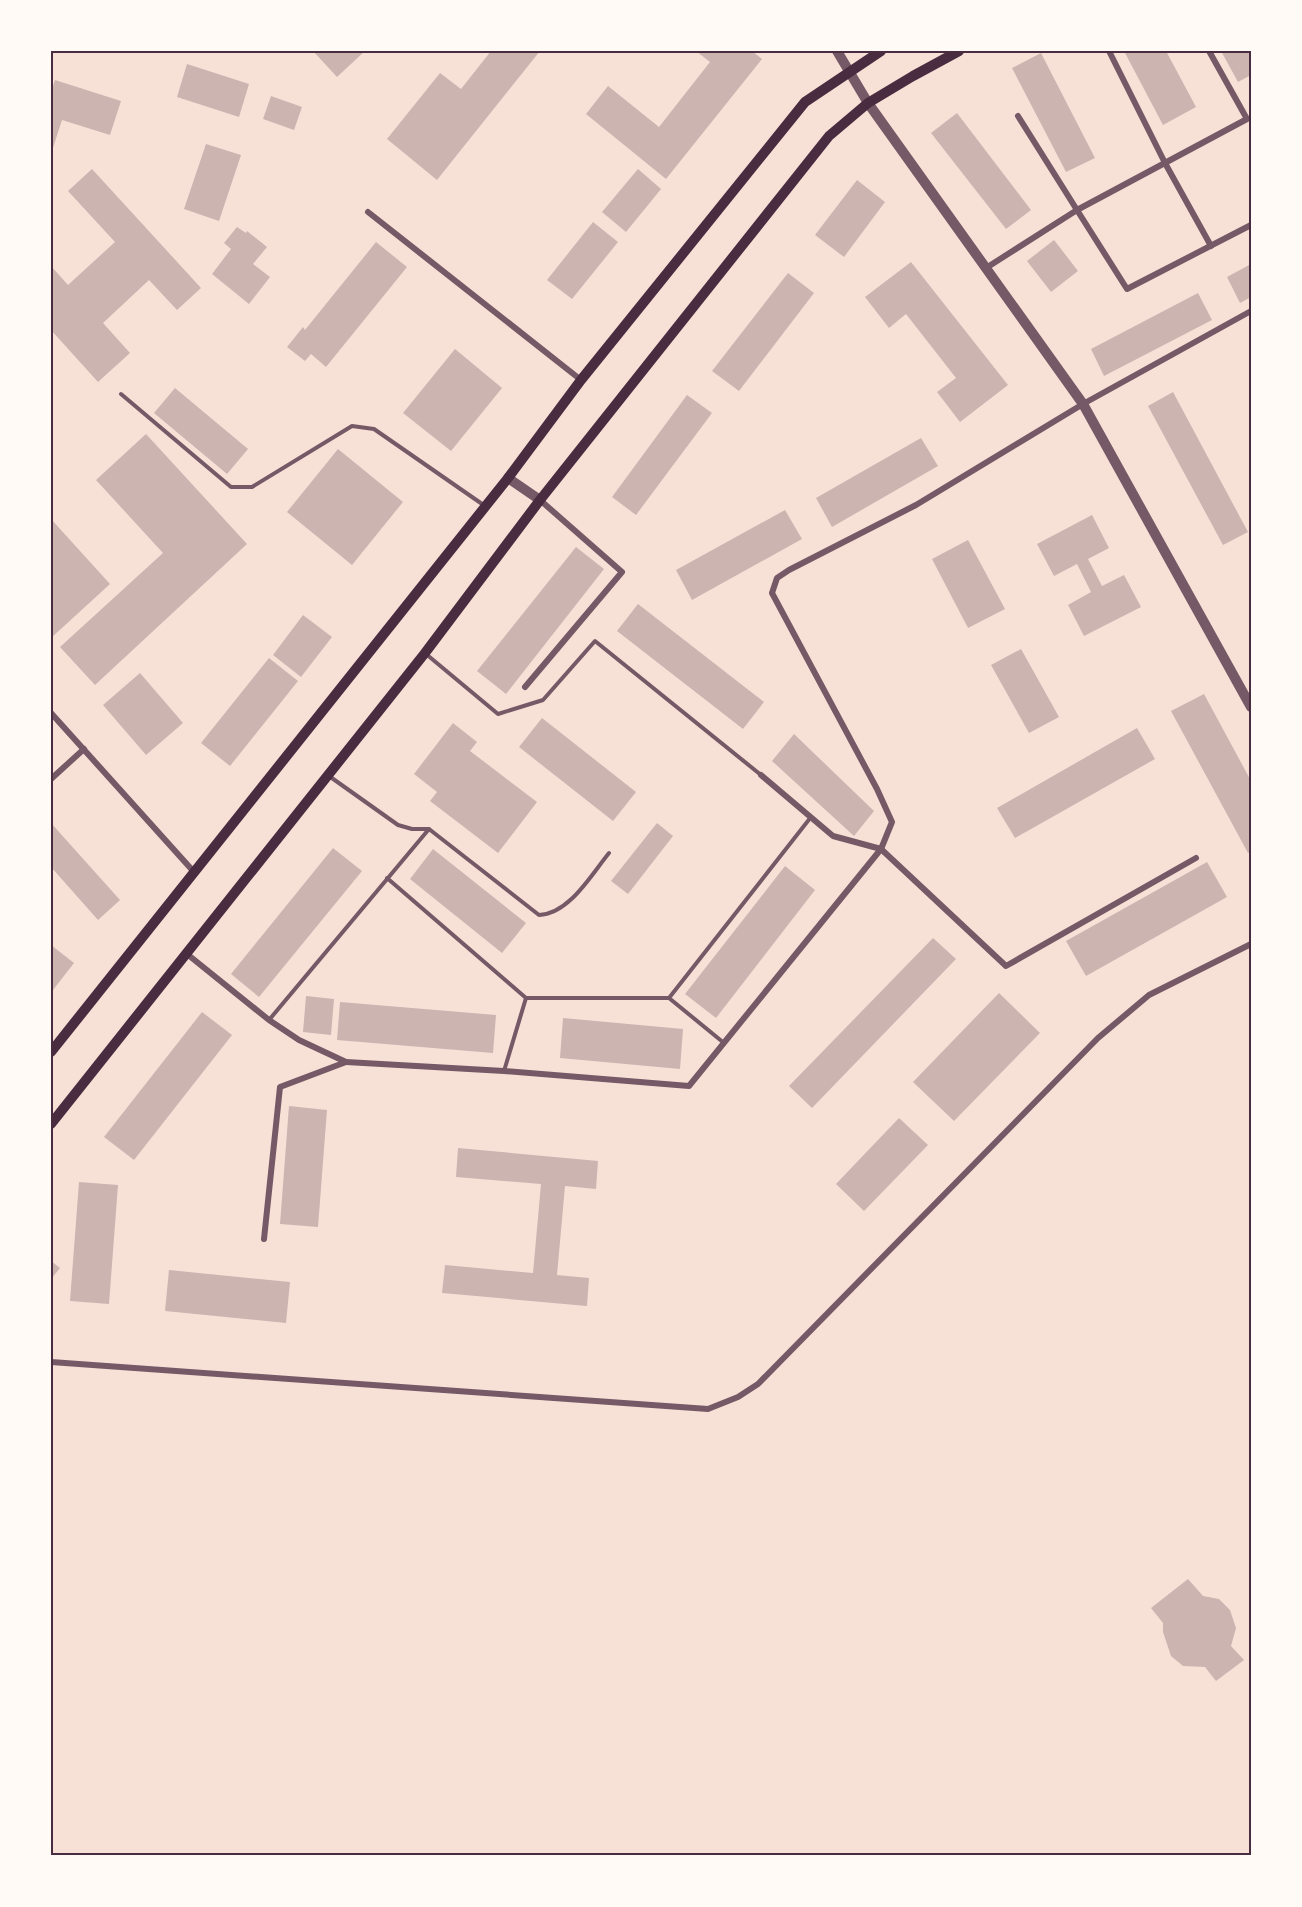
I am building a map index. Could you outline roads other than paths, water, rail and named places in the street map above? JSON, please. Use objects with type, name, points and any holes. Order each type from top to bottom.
[{"type":"main road","points":[[51,1052],[508,478],[581,380],[806,102],[881,51]]},
{"type":"main road","points":[[51,1124],[329,776],[540,500],[829,135],[868,103],[959,51]]},
{"type":"street","points":[[837,51],[868,103],[1083,404],[1251,707]]},
{"type":"street","points":[[1109,51],[1165,163],[1211,246]]},
{"type":"street","points":[[986,268],[1077,210],[1247,119],[1209,51]]},
{"type":"street","points":[[1018,116],[1127,290],[1251,225]]},
{"type":"street","points":[[368,212],[581,380]]},
{"type":"street","points":[[187,954],[269,1020],[299,1040],[346,1062],[504,1071],[689,1086],[881,849],[892,822],[877,789],[772,593],[777,578],[916,505],[1083,404],[1251,311]]},
{"type":"street","points":[[508,478],[540,500],[622,572],[525,687]]},
{"type":"street","points":[[51,713],[194,872]]},
{"type":"street","points":[[51,779],[84,749]]},
{"type":"street","points":[[761,775],[834,836],[881,849],[1006,966],[1196,858]]},
{"type":"street","points":[[51,1362],[708,1409],[738,1397],[758,1384],[1098,1038],[1149,996],[1251,944]]},
{"type":"street","points":[[264,1239],[280,1087],[346,1062]]},
{"type":"lane","points":[[121,394],[231,487],[252,487],[352,426],[374,429],[485,507]]},
{"type":"lane","points":[[425,653],[498,714],[543,700],[595,641],[761,775]]},
{"type":"lane","points":[[329,776],[398,825],[412,829],[429,829],[539,915],[550,915],[569,902],[609,853]]},
{"type":"lane","points":[[669,998],[811,817]]},
{"type":"lane","points":[[269,1020],[429,829]]},
{"type":"lane","points":[[387,878],[526,998],[669,998],[724,1043]]},
{"type":"lane","points":[[504,1071],[526,998]]}]
